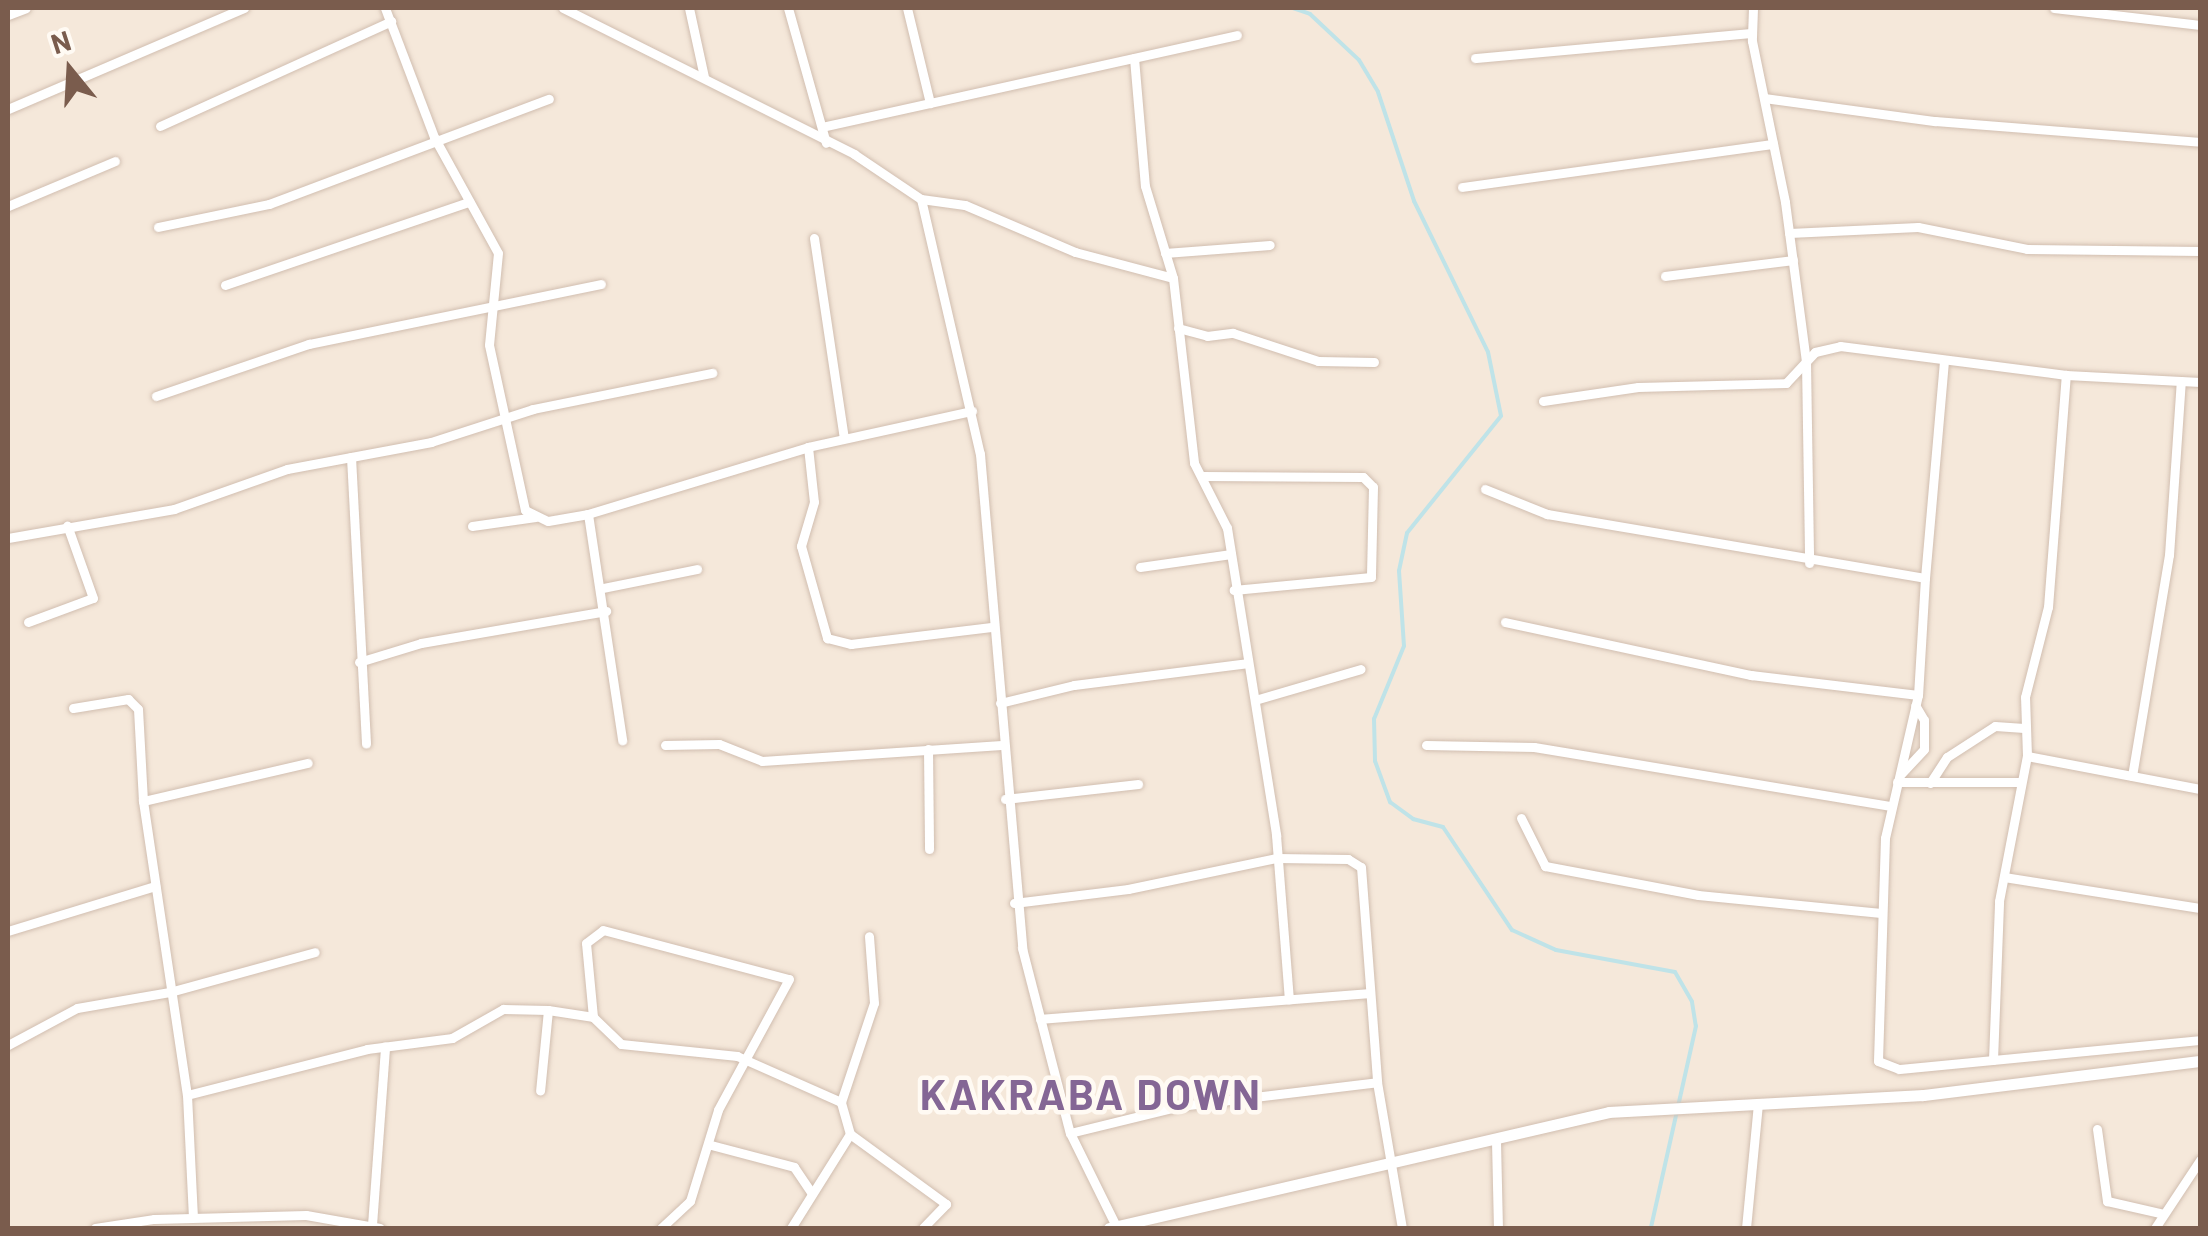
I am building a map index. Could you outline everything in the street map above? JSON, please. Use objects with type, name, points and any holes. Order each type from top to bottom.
[{"type":"street","points":[[8,15],[26,8]]},
{"type":"street","points":[[8,109],[244,8]]},
{"type":"street","points":[[385,8],[434,137],[498,252],[489,345],[518,486],[535,518]]},
{"type":"street","points":[[689,8],[704,78]]},
{"type":"street","points":[[788,8],[826,142]]},
{"type":"street","points":[[907,8],[930,103]]},
{"type":"street","points":[[1753,8],[1752,33],[1789,233],[1806,362],[1809,562]]},
{"type":"street","points":[[2054,8],[2200,25]]},
{"type":"street","points":[[2158,20],[2159,8]]},
{"type":"street","points":[[568,9],[907,184],[921,198],[972,410],[996,580],[991,626],[1014,904],[1070,1133],[1119,1227],[1658,1106],[1923,1095],[2200,1061]]},
{"type":"street","points":[[160,126],[391,21]]},
{"type":"street","points":[[1475,58],[1752,33]]},
{"type":"street","points":[[822,127],[1236,35]]},
{"type":"street","points":[[1134,58],[1145,186],[1173,278],[1194,464],[1220,508],[1231,554],[1278,858],[1289,999]]},
{"type":"street","points":[[158,228],[269,204],[434,137],[549,98]]},
{"type":"street","points":[[1764,98],[1935,121],[2200,142]]},
{"type":"street","points":[[1462,188],[1773,144]]},
{"type":"street","points":[[8,206],[115,161]]},
{"type":"street","points":[[921,198],[964,205],[1076,252],[1173,278]]},
{"type":"street","points":[[225,285],[469,202]]},
{"type":"street","points":[[1789,233],[1918,227],[2028,249],[2200,251]]},
{"type":"street","points":[[814,238],[844,438]]},
{"type":"street","points":[[1164,253],[1270,245]]},
{"type":"street","points":[[1665,276],[1792,260]]},
{"type":"street","points":[[156,396],[309,344],[601,284]]},
{"type":"street","points":[[1178,328],[1207,336],[1234,333],[1318,361],[1374,362]]},
{"type":"street","points":[[1543,401],[1653,386],[1776,384],[1826,346],[2066,375],[2200,382]]},
{"type":"street","points":[[1944,360],[1916,700],[1891,806],[1881,913],[1878,1061],[1899,1069],[2200,1040]]},
{"type":"street","points":[[8,538],[174,509],[287,469],[712,372]]},
{"type":"street","points":[[1993,1060],[2004,878],[2019,782],[2027,756],[2024,697],[2048,607],[2066,375]]},
{"type":"street","points":[[2132,776],[2169,555],[2181,381]]},
{"type":"street","points":[[472,526],[535,518],[563,521],[844,438],[972,410]]},
{"type":"street","points":[[808,448],[814,502],[801,546],[827,638],[851,644],[991,626]]},
{"type":"street","points":[[350,457],[366,744]]},
{"type":"street","points":[[1202,476],[1326,474],[1362,477],[1374,488],[1371,577],[1234,590]]},
{"type":"street","points":[[1485,490],[1547,514],[1809,562],[1924,578]]},
{"type":"street","points":[[588,514],[603,588],[622,740]]},
{"type":"street","points":[[28,622],[93,598],[67,525]]},
{"type":"street","points":[[1140,568],[1231,554]]},
{"type":"street","points":[[603,588],[697,570]]},
{"type":"street","points":[[359,662],[421,642],[606,611]]},
{"type":"street","points":[[1505,622],[1750,675],[1916,700]]},
{"type":"street","points":[[1000,702],[1074,685],[1247,663]]},
{"type":"street","points":[[1255,700],[1361,670]]},
{"type":"street","points":[[1898,779],[1924,749],[1924,720],[1916,700]]},
{"type":"street","points":[[74,708],[136,702],[142,800],[186,1096],[193,1217]]},
{"type":"street","points":[[1930,783],[1947,757],[1995,726],[2024,728]]},
{"type":"street","points":[[665,745],[719,744],[762,761],[1001,745]]},
{"type":"street","points":[[1426,745],[1534,748],[1891,806]]},
{"type":"street","points":[[928,749],[928,848]]},
{"type":"street","points":[[2027,756],[2200,789]]},
{"type":"street","points":[[142,800],[308,763]]},
{"type":"street","points":[[1898,779],[1930,783],[2019,782]]},
{"type":"street","points":[[1006,799],[1138,784]]},
{"type":"street","points":[[1521,818],[1545,866],[1698,895],[1881,913]]},
{"type":"street","points":[[1014,904],[1128,889],[1278,858],[1348,858],[1361,867],[1378,1082],[1402,1228]]},
{"type":"street","points":[[2004,878],[2200,908]]},
{"type":"street","points":[[8,931],[155,886]]},
{"type":"street","points":[[593,1017],[586,943],[603,930],[787,975],[790,984],[718,1110],[711,1145],[690,1201],[661,1228]]},
{"type":"street","points":[[869,936],[874,1003],[841,1102],[850,1134],[946,1204],[923,1228]]},
{"type":"street","points":[[8,1044],[77,1008],[170,992],[315,952]]},
{"type":"street","points":[[1040,1020],[1369,993]]},
{"type":"street","points":[[186,1096],[384,1046],[452,1038],[503,1009],[593,1017],[621,1044],[745,1060],[841,1102]]},
{"type":"street","points":[[540,1091],[548,1010]]},
{"type":"street","points":[[95,1228],[193,1217],[255,1216],[376,1227],[384,1046]]},
{"type":"street","points":[[1070,1133],[1180,1106],[1378,1082]]},
{"type":"street","points":[[1746,1228],[1758,1104]]},
{"type":"street","points":[[2097,1128],[2107,1201],[2164,1214]]},
{"type":"street","points":[[792,1228],[850,1134]]},
{"type":"street","points":[[1496,1141],[1498,1228]]},
{"type":"street","points":[[711,1145],[794,1167],[812,1194]]},
{"type":"street","points":[[2154,1228],[2200,1160]]},
{"type":"street","points":[[255,1216],[256,1228]]},
{"type":"shaded area","points":[[8,8],[2200,8],[2200,1228],[8,1228]]},
{"type":"waterway","points":[[1293,8],[1310,14],[1359,60],[1378,92],[1414,201],[1488,352],[1501,416],[1407,533],[1399,571],[1404,646],[1374,719],[1375,761],[1390,802],[1413,819],[1443,827],[1512,930],[1556,950],[1675,972],[1692,1002],[1696,1026],[1651,1228]]},
{"type":"district","name":"KAKRABA DOWN","points":[[1091,1093]]}]
